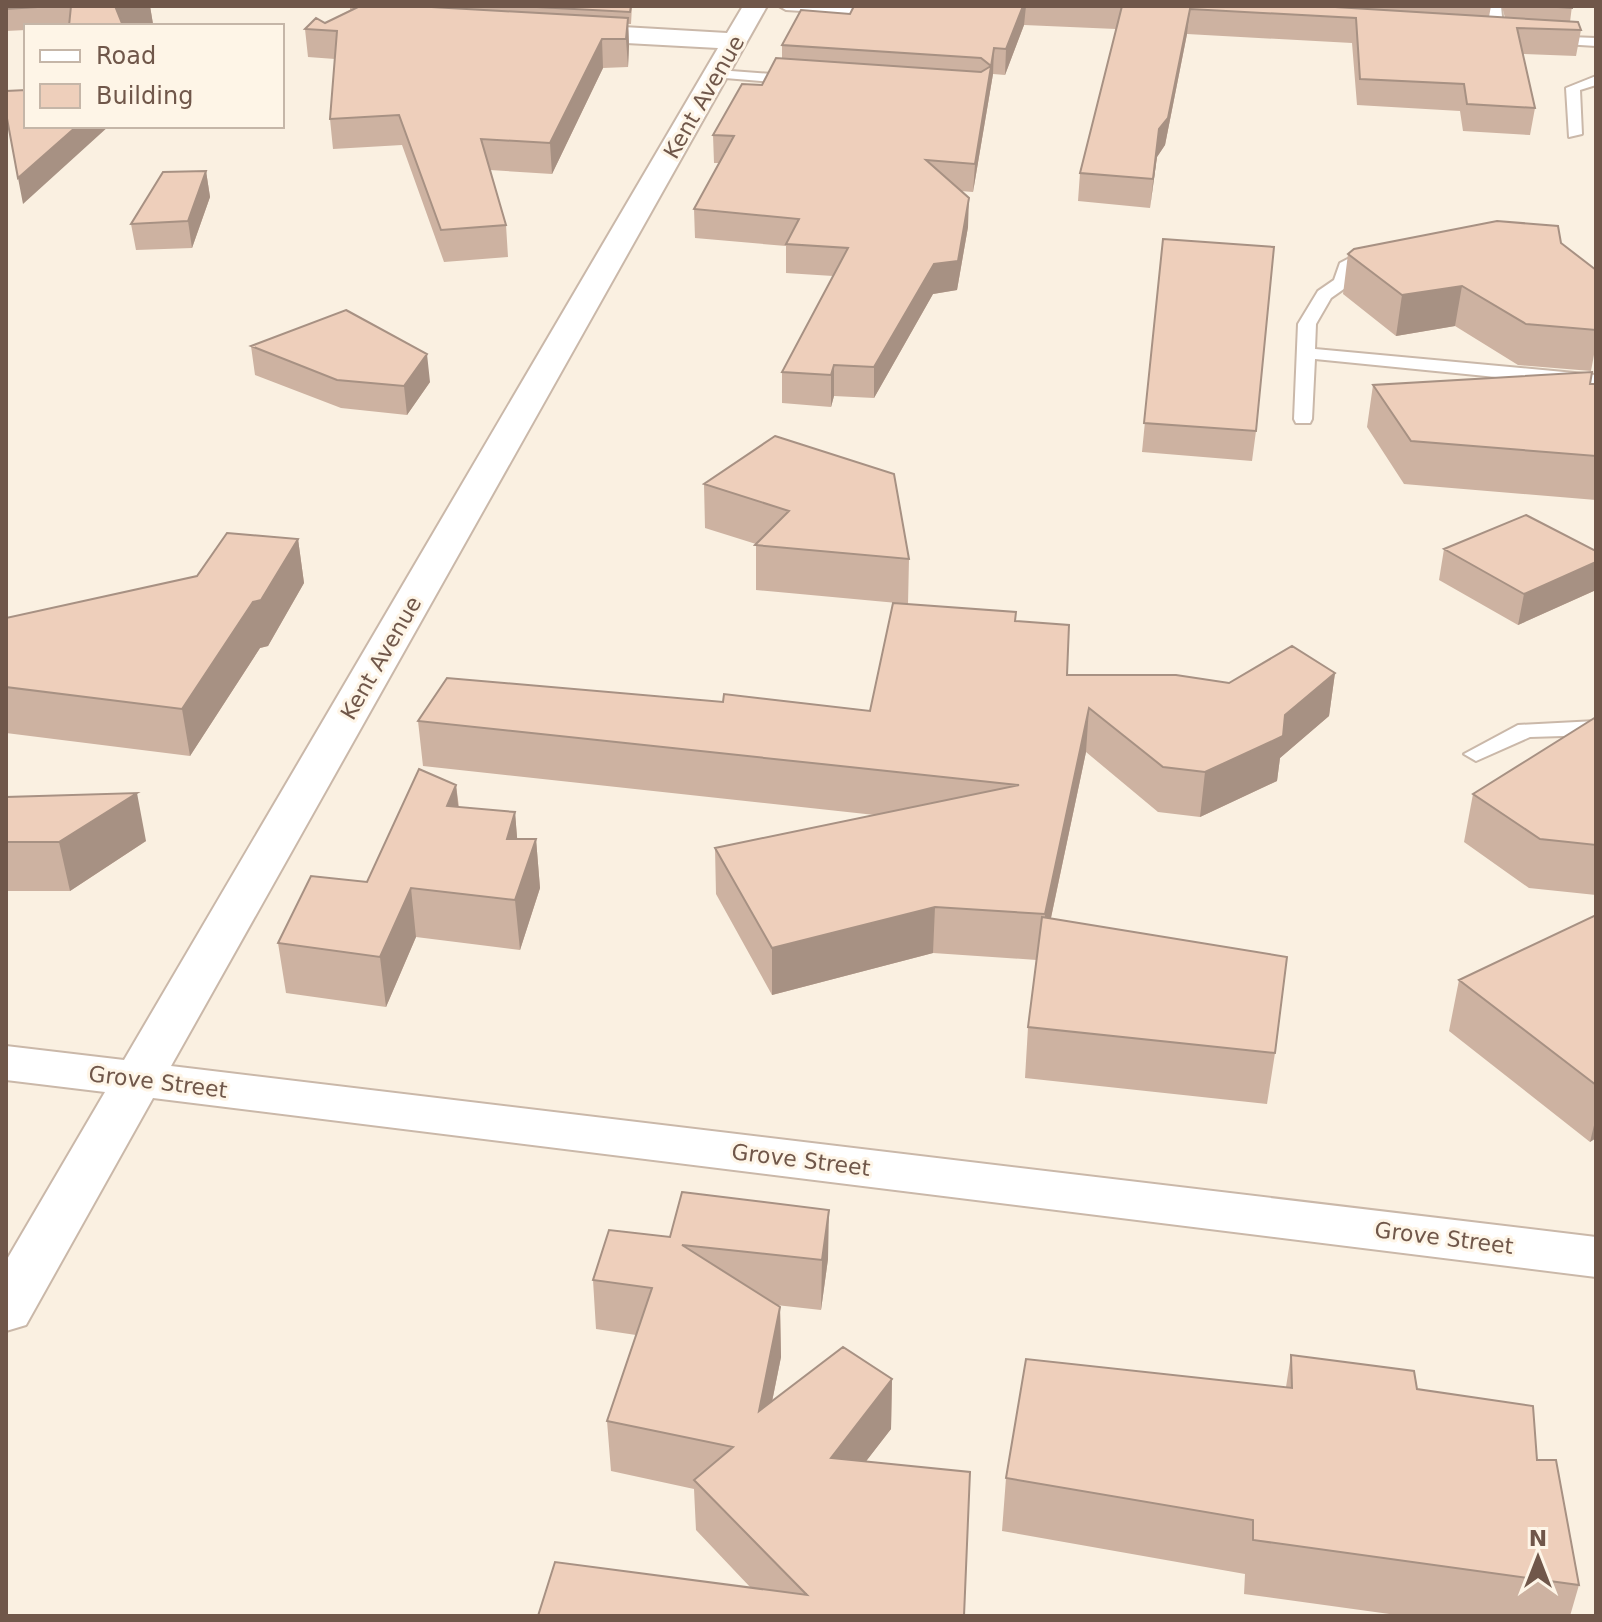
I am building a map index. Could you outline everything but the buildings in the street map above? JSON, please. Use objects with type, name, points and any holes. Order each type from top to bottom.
[{"type":"street","points":[[541,31],[737,40]]},
{"type":"street","name":"Kent Avenue","points":[[6,1310],[737,40]]},
{"type":"street","name":"Grove Street","points":[[6,1063],[1596,1257]]},
{"type":"lane","points":[[786,6],[896,13]]},
{"type":"lane","points":[[1494,6],[1513,36]]},
{"type":"lane","points":[[1483,35],[1596,42]]},
{"type":"lane","points":[[737,40],[816,81]]},
{"type":"lane","points":[[1574,134],[1573,88],[1596,80]]},
{"type":"lane","points":[[1303,419],[1307,324],[1324,295],[1342,282],[1346,267],[1355,258],[1385,251]]},
{"type":"lane","points":[[1304,353],[1596,381]]},
{"type":"lane","points":[[1476,754],[1526,730],[1596,728]]}]
